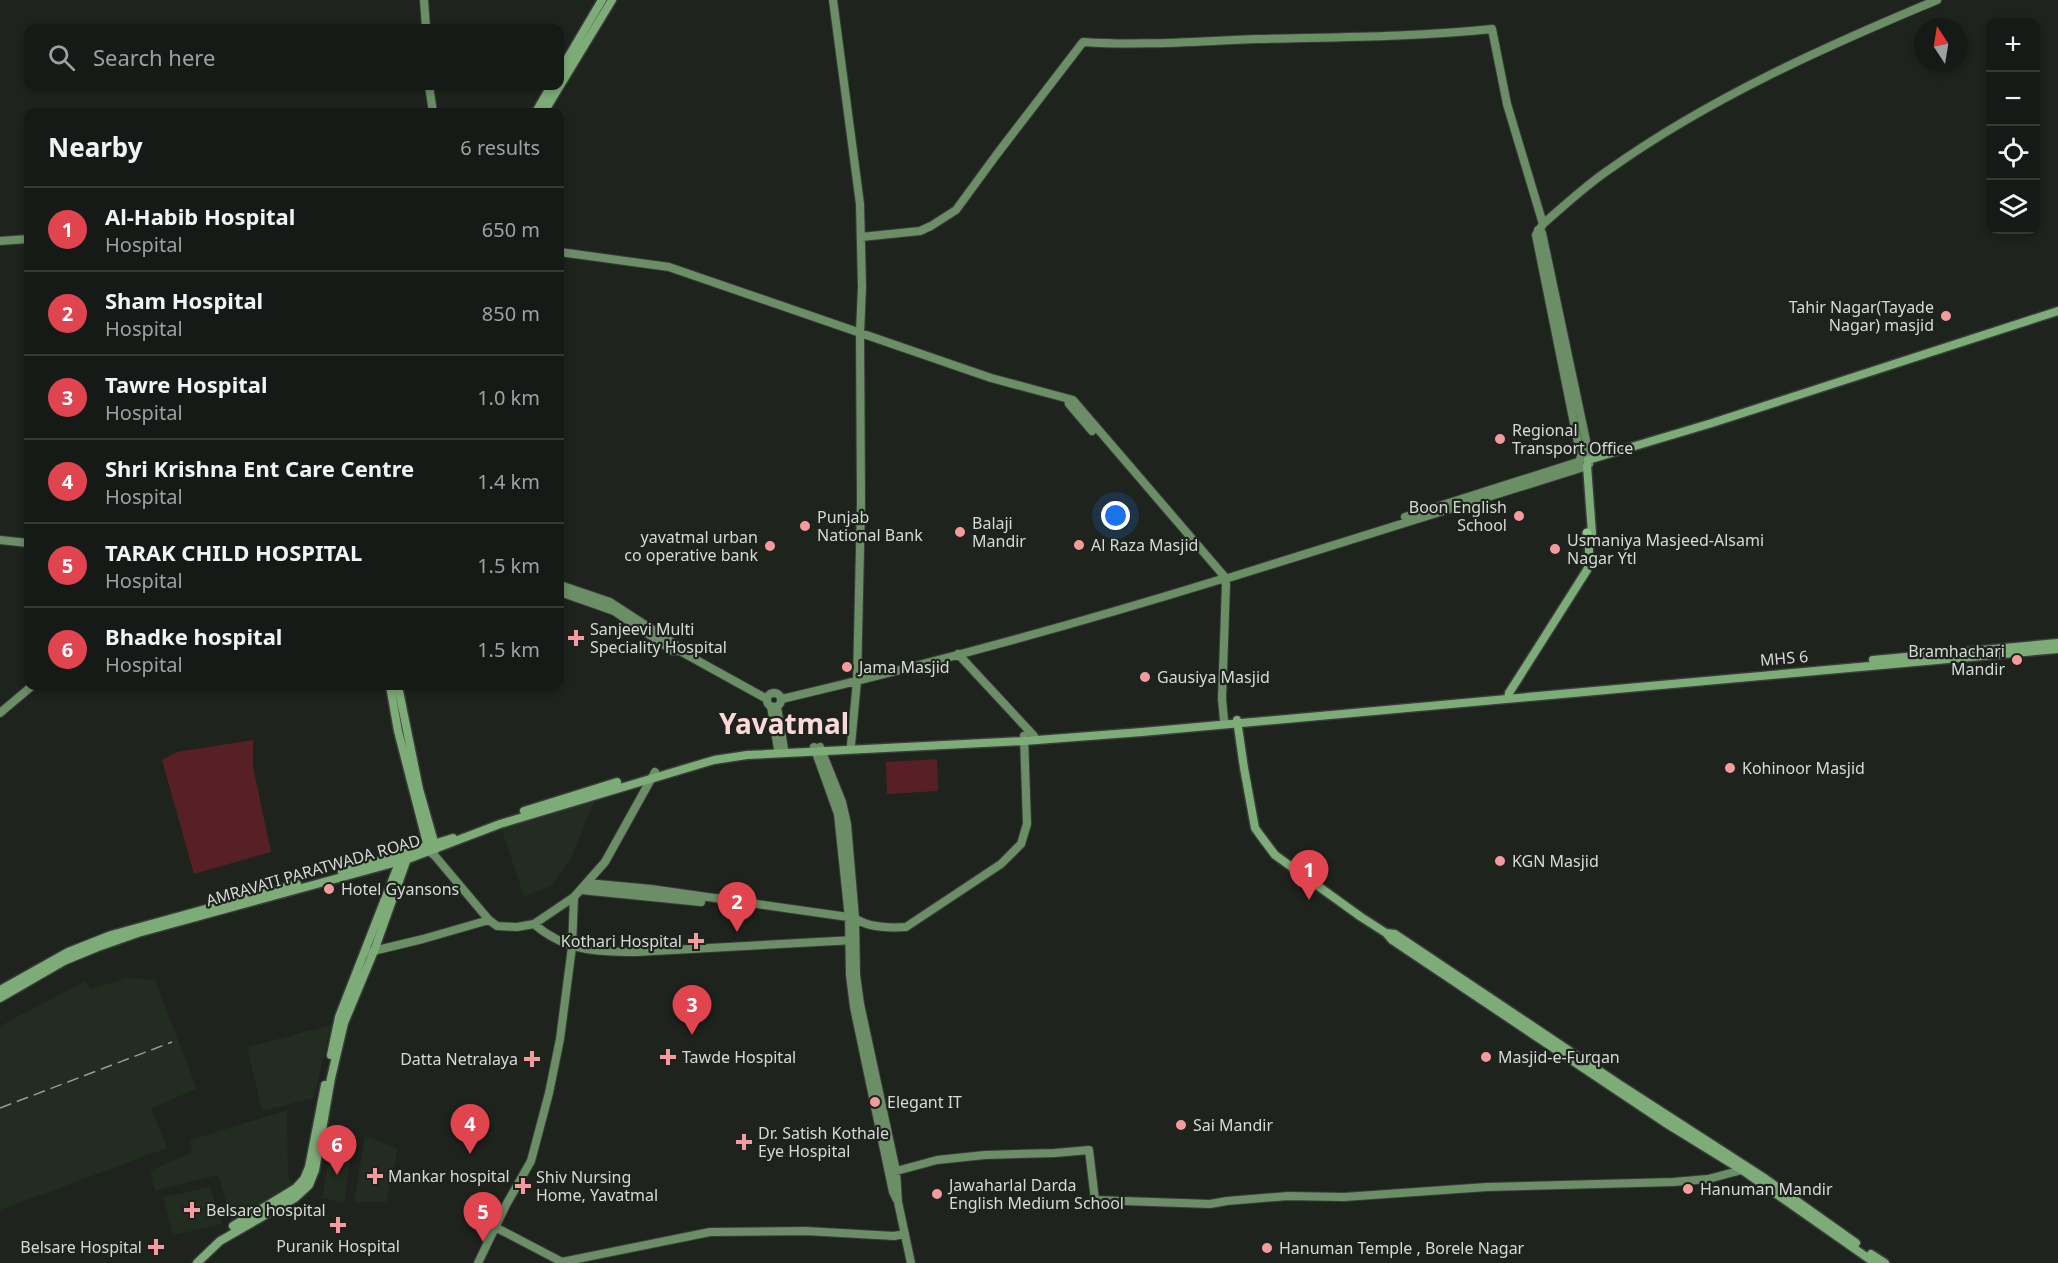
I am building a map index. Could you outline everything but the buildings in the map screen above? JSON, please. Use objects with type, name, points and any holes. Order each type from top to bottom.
[{"type":"main road","points":[[564,64],[602,0]]},
{"type":"main road","points":[[564,79],[612,0]]},
{"type":"main road","points":[[538,108],[549,90]]},
{"type":"main road","points":[[546,108],[557,90]]},
{"type":"main road","points":[[1511,695],[1589,564],[1590,538],[1584,463],[2058,313]]},
{"type":"main road","points":[[1034,738],[1238,722],[2058,643]]},
{"type":"main road","name":"MHS 6","points":[[1511,695],[2058,649]]},
{"type":"main road","points":[[391,690],[398,731],[433,850]]},
{"type":"main road","points":[[399,690],[433,850]]},
{"type":"main road","points":[[653,775],[714,760],[747,755],[1024,739],[1224,720],[1238,722]]},
{"type":"main road","points":[[1238,722],[1243,767],[1255,828],[1275,855],[1360,917],[1386,933],[1392,940],[1614,1090],[1744,1168],[1885,1263]]},
{"type":"main road","points":[[653,775],[710,756],[781,749],[818,750],[851,745],[1024,739]]},
{"type":"main road","name":"AMRAVATI PARATWADA ROAD","points":[[0,990],[68,952],[119,932],[433,850],[517,813],[653,775]]},
{"type":"main road","points":[[197,1263],[220,1242],[295,1198],[309,1185],[315,1170],[331,1078],[344,1023],[405,857]]},
{"type":"main road","name":"AMRAVATI PARATWADA ROAD","points":[[0,998],[64,961],[108,943],[405,857]]},
{"type":"main road","points":[[189,1263],[216,1238],[290,1192],[304,1179],[309,1167],[337,1024],[369,952]]},
{"type":"main road","points":[[1744,1168],[1875,1263]]},
{"type":"street","points":[[424,0],[426,24]]},
{"type":"street","points":[[833,0],[860,204],[861,237],[861,504],[857,681],[851,745]]},
{"type":"street","points":[[564,587],[615,608],[673,651],[680,651],[774,703],[1090,619],[1584,463],[1536,235],[1541,227],[1608,170],[1707,108],[1769,76],[1937,0]]},
{"type":"street","points":[[861,237],[912,231],[931,226],[956,210],[996,154],[1083,42],[1129,44],[1310,39],[1455,33],[1492,29],[1507,104],[1541,227]]},
{"type":"street","points":[[430,90],[432,108]]},
{"type":"street","points":[[0,241],[24,239]]},
{"type":"street","points":[[564,253],[669,267],[991,378],[1073,400],[1226,584],[1222,699],[1224,720]]},
{"type":"street","points":[[0,540],[24,543]]},
{"type":"street","points":[[564,593],[615,608]]},
{"type":"street","points":[[957,654],[1034,738]]},
{"type":"street","points":[[0,713],[27,690]]},
{"type":"street","points":[[774,703],[781,749]]},
{"type":"street","points":[[584,886],[724,902],[853,920],[890,928],[906,927],[1001,864],[1021,844],[1027,824],[1024,739]]},
{"type":"street","points":[[818,750],[842,802],[847,824],[853,920],[854,1007],[911,1263]]},
{"type":"street","points":[[433,850],[489,920],[497,926],[517,927],[534,924],[574,897],[605,862],[653,775]]},
{"type":"street","points":[[478,1263],[531,1161],[549,1093],[560,1039],[572,947],[574,897]]},
{"type":"street","points":[[369,952],[444,934],[489,920]]},
{"type":"street","points":[[534,924],[572,947],[600,952],[852,940]]},
{"type":"street","points":[[892,1172],[938,1160],[985,1155],[1089,1150],[1095,1200],[1203,1204],[1288,1196],[1344,1197],[1487,1187],[1673,1182],[1708,1179],[1744,1168]]},
{"type":"street","points":[[495,1227],[562,1262],[710,1232],[795,1230],[894,1236],[905,1234]]},
{"type":"shaded area","points":[[253,740],[253,767],[271,852],[194,874],[162,760],[177,752]]},
{"type":"shaded area","points":[[937,759],[938,791],[887,794],[886,762]]},
{"type":"shaded area","points":[[596,798],[570,860],[551,886],[524,896],[501,827]]},
{"type":"shaded area","points":[[83,978],[91,989],[126,978],[155,980],[197,1089],[151,1108],[167,1148],[0,1210],[0,1026],[84,982]]},
{"type":"shaded area","points":[[331,1025],[314,1098],[262,1111],[247,1047]]},
{"type":"shaded area","points":[[287,1110],[288,1175],[292,1184],[232,1221],[218,1175],[155,1191],[150,1171],[192,1152],[190,1140]]},
{"type":"shaded area","name":"Mankar hospital","points":[[365,1136],[398,1149],[386,1202],[354,1202]]},
{"type":"shaded area","points":[[330,1149],[351,1153],[344,1203],[322,1198]]},
{"type":"shaded area","name":"Belsare hospital","points":[[210,1187],[222,1224],[173,1235],[163,1197]]},
{"type":"railway","points":[[0,1108],[172,1042]]},
{"type":"place","name":"Tahir Nagar(Tayade Nagar) masjid","points":[[1946,316]]},
{"type":"place","name":"Regional Transport Office","points":[[1500,439]]},
{"type":"place","name":"Boon English School","points":[[1519,516]]},
{"type":"place","name":"Punjab National Bank","points":[[805,526]]},
{"type":"place","name":"Balaji Mandir","points":[[960,532]]},
{"type":"place","name":"Al Raza Masjid","points":[[1079,545]]},
{"type":"place","name":"yavatmal urban co operative bank","points":[[770,546]]},
{"type":"place","name":"Usmaniya Masjeed-Alsami Nagar Ytl","points":[[1555,549]]},
{"type":"place","name":"Sanjeevi Multi Speciality Hospital","points":[[576,638]]},
{"type":"place","name":"Bramhachari Mandir","points":[[2017,660]]},
{"type":"place","name":"Jama Masjid","points":[[847,667]]},
{"type":"place","name":"Gausiya Masjid","points":[[1145,677]]},
{"type":"place","name":"Kohinoor Masjid","points":[[1730,768]]},
{"type":"place","name":"KGN Masjid","points":[[1500,861]]},
{"type":"place","name":"Hotel Gyansons","points":[[329,889]]},
{"type":"place","name":"Al-Habib Hospital","points":[[1309,900]]},
{"type":"place","name":"Sham Hospital","points":[[737,932]]},
{"type":"place","name":"Kothari Hospital","points":[[696,941]]},
{"type":"place","name":"Tawre Hospital","points":[[692,1035]]},
{"type":"place","name":"Tawde Hospital","points":[[668,1057]]},
{"type":"place","name":"Masjid-e-Furqan","points":[[1486,1057]]},
{"type":"place","name":"Datta Netralaya","points":[[532,1059]]},
{"type":"place","name":"Elegant IT","points":[[875,1102]]},
{"type":"place","name":"Sai Mandir","points":[[1181,1125]]},
{"type":"place","name":"Dr. Satish Kothale Eye Hospital","points":[[744,1142]]},
{"type":"place","name":"Shri Krishna Ent Care Centre","points":[[470,1154]]},
{"type":"place","name":"Bhadke hospital","points":[[337,1175]]},
{"type":"place","name":"Mankar hospital","points":[[375,1176]]},
{"type":"place","name":"Shiv Nursing Home, Yavatmal","points":[[523,1186]]},
{"type":"place","name":"Hanuman Mandir","points":[[1688,1189]]},
{"type":"place","name":"Jawaharlal Darda English Medium School","points":[[937,1194]]},
{"type":"place","name":"Belsare hospital","points":[[192,1210]]},
{"type":"place","name":"Puranik Hospital","points":[[338,1225]]},
{"type":"place","name":"TARAK CHILD HOSPITAL","points":[[483,1242]]},
{"type":"place","name":"Belsare Hospital","points":[[156,1247]]},
{"type":"place","name":"Hanuman Temple , Borele Nagar","points":[[1267,1248]]},
{"type":"district","name":"Yavatmal","points":[[784,723]]}]
